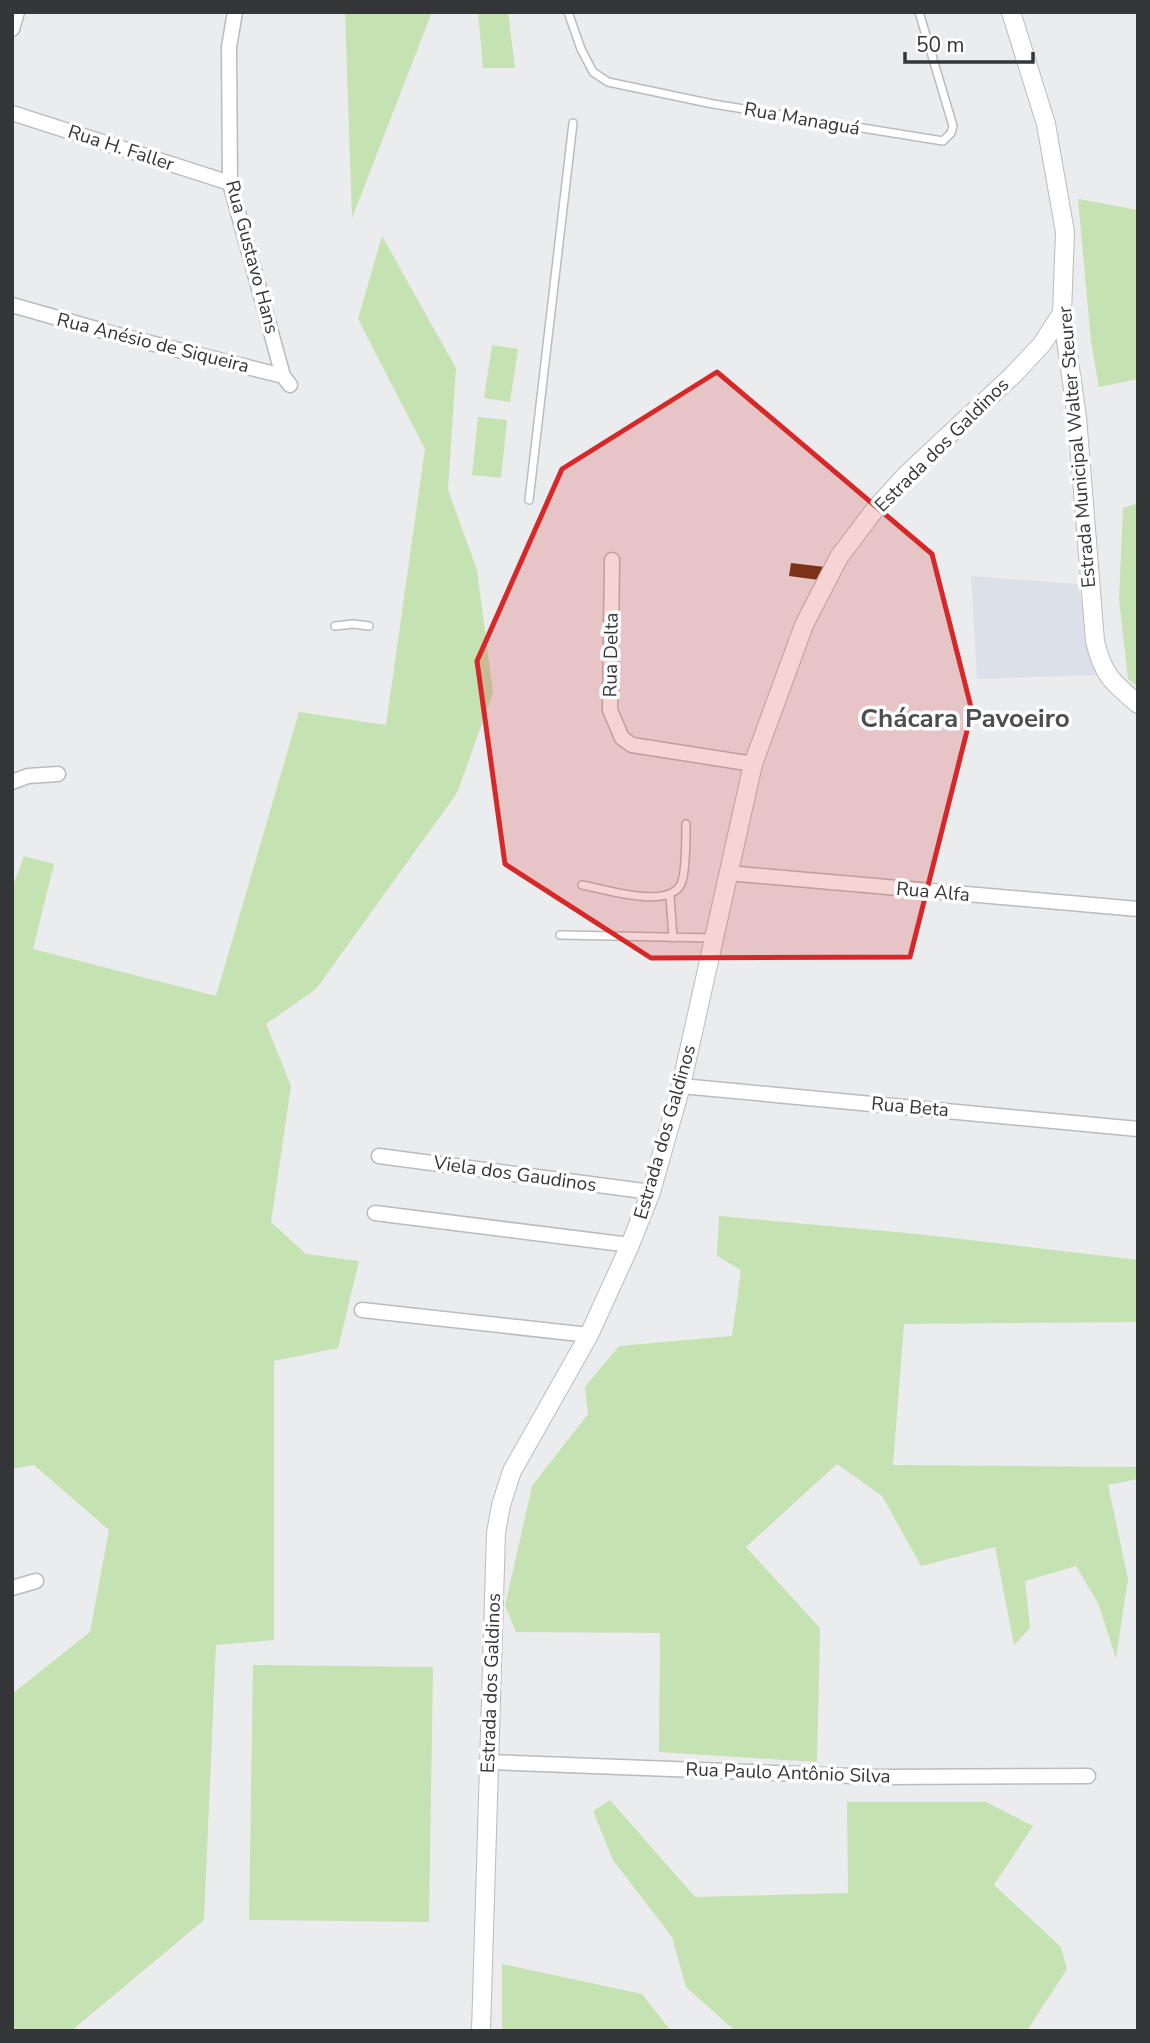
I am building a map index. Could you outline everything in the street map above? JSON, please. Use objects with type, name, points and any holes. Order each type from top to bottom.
[{"type":"street","points":[[12,29],[17,12]]},
{"type":"street","name":"Rua Gustavo Hans","points":[[234,12],[229,47],[230,183],[287,380]]},
{"type":"street","name":"Estrada Municipal Walter Steurer","points":[[1011,12],[1046,124],[1065,232],[1062,313],[1077,417],[1095,641],[1101,665],[1115,684],[1138,704]]},
{"type":"street","name":"Rua H. Faller","points":[[12,113],[230,183]]},
{"type":"street","name":"Rua Anésio de Siqueira","points":[[12,305],[287,380]]},
{"type":"street","name":"Estrada dos Galdinos","points":[[481,2031],[496,1533],[501,1505],[519,1459],[589,1335],[651,1192],[681,1086],[753,764],[804,625],[839,557],[876,508],[907,474],[1014,374],[1042,344],[1062,313]]},
{"type":"street","name":"Rua Delta","points":[[612,560],[610,710],[622,738],[632,745],[753,764]]},
{"type":"street","points":[[12,782],[28,776],[58,774]]},
{"type":"street","name":"Rua Alfa","points":[[728,873],[1138,909]]},
{"type":"street","name":"Rua Beta","points":[[681,1086],[1138,1129]]},
{"type":"street","name":"Viela dos Gaudinos","points":[[379,1156],[651,1192]]},
{"type":"street","points":[[374,1213],[630,1245]]},
{"type":"street","points":[[362,1310],[589,1335]]},
{"type":"street","points":[[12,1588],[36,1581]]},
{"type":"street","name":"Rua Paulo Antônio Silva","points":[[488,1762],[878,1777],[1088,1776]]},
{"type":"lane","name":"Rua Managuá","points":[[568,12],[589,64],[599,78],[608,82],[713,104],[943,141],[951,133],[953,126],[919,12]]},
{"type":"lane","points":[[529,500],[573,123]]},
{"type":"lane","points":[[335,626],[369,626]]},
{"type":"lane","points":[[582,885],[650,898],[670,896],[682,883],[686,824]]},
{"type":"lane","points":[[670,896],[673,939]]},
{"type":"lane","points":[[560,935],[716,938]]},
{"type":"highlighted area","points":[[717,372],[932,554],[972,711],[910,957],[651,958],[505,864],[477,661],[562,469]]},
{"type":"shaded area","points":[[971,576],[1078,584],[1098,675],[977,679]]},
{"type":"green space","points":[[345,12],[432,12],[352,218]]},
{"type":"green space","points":[[478,12],[508,12],[515,68],[483,68]]},
{"type":"green space","points":[[1078,199],[1138,210],[1138,379],[1099,387],[1091,341]]},
{"type":"green space","points":[[382,236],[456,368],[448,490],[477,570],[493,693],[457,793],[316,989],[266,1024],[291,1086],[271,1222],[306,1254],[359,1261],[338,1348],[274,1361],[274,1640],[216,1645],[204,1920],[71,2031],[12,2031],[12,1694],[90,1632],[109,1530],[34,1465],[12,1469],[12,889],[24,856],[54,864],[33,949],[216,996],[299,712],[386,725],[425,449],[358,319]]},
{"type":"green space","points":[[492,345],[518,349],[510,402],[484,398]]},
{"type":"green space","points":[[478,417],[507,420],[501,478],[472,475]]},
{"type":"green space","points":[[1138,503],[1138,687],[1128,679],[1119,599],[1123,508]]},
{"type":"green space","points":[[719,1216],[918,1234],[1138,1260],[1138,1322],[904,1324],[893,1465],[1138,1467],[1138,1479],[1108,1485],[1128,1579],[1116,1658],[1098,1603],[1076,1566],[1025,1581],[1030,1628],[1014,1645],[995,1547],[921,1566],[882,1496],[837,1464],[746,1547],[820,1628],[817,1762],[659,1752],[660,1633],[516,1632],[505,1606],[532,1486],[588,1414],[585,1387],[619,1346],[732,1336],[741,1270],[717,1256]]},
{"type":"green space","points":[[253,1665],[433,1667],[429,1922],[249,1920]]},
{"type":"green space","points":[[610,1800],[695,1897],[848,1893],[847,1802],[986,1802],[1033,1826],[994,1885],[1061,1947],[1067,1969],[1027,2031],[735,2031],[686,1987],[672,1937],[613,1860],[593,1811]]},
{"type":"green space","points":[[502,1964],[642,1994],[671,2031],[502,2031]]},
{"type":"building","points":[[791,563],[825,567],[819,580],[789,576]]},
{"type":"district","name":"Chácara Pavoeiro","points":[[965,718]]}]
